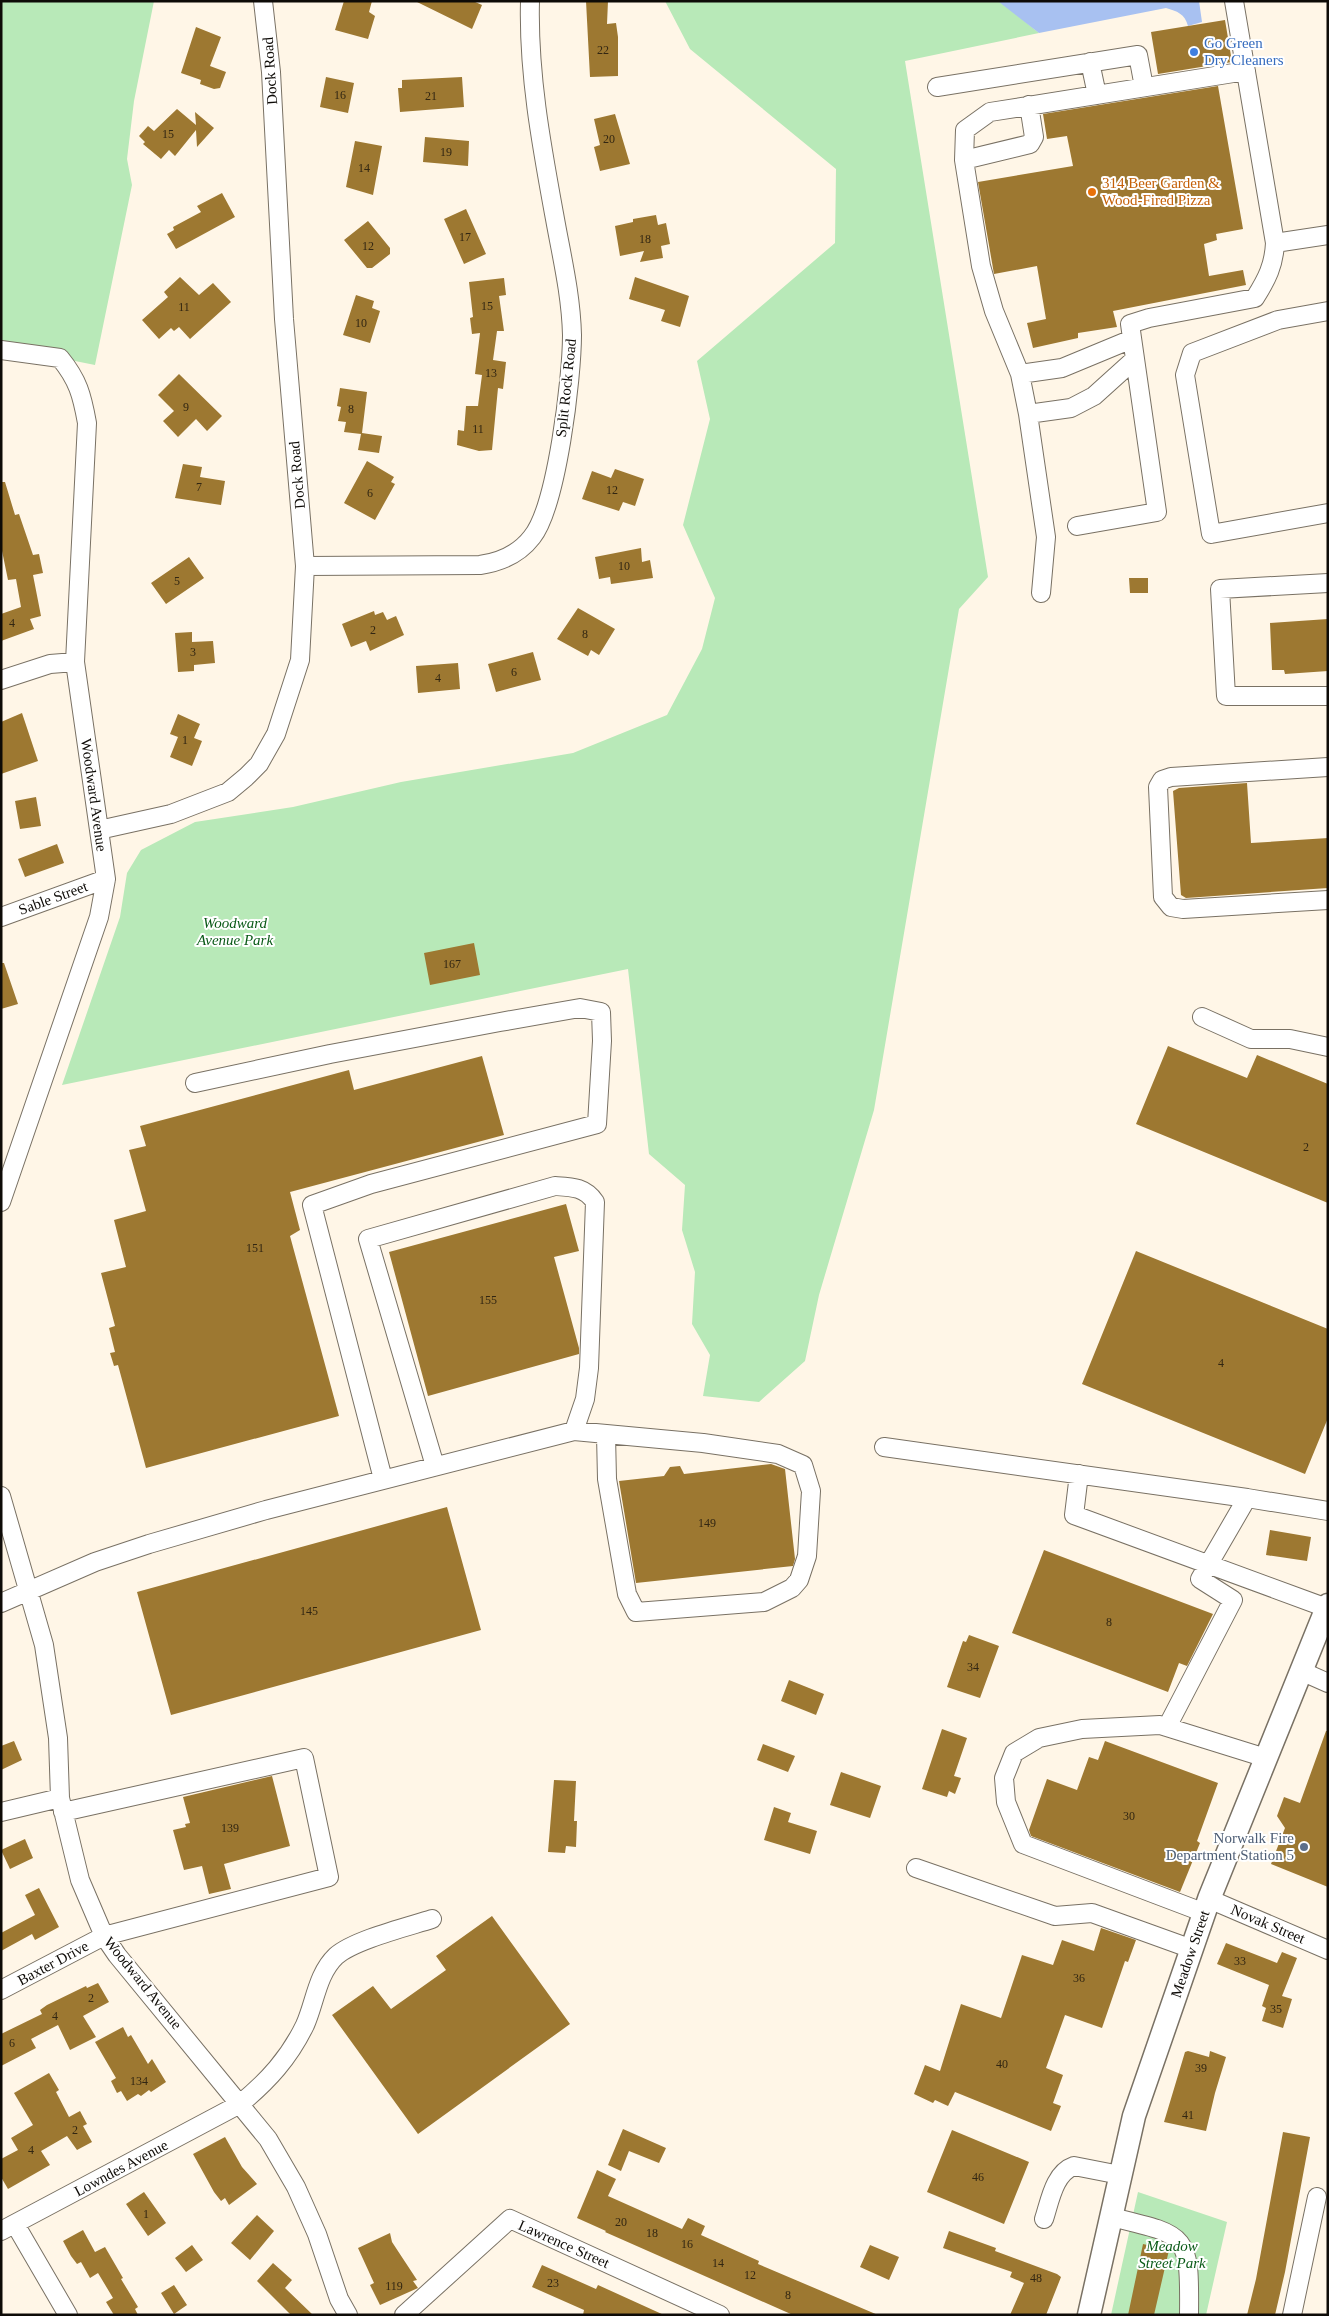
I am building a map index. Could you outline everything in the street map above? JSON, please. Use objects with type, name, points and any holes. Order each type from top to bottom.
[{"type":"main road","name":"Meadow Street","points":[[1088,2315],[1134,2116],[1207,1906],[1327,1606]]},
{"type":"street","name":"Dock Road","points":[[99,830],[172,814],[228,792],[259,764],[276,734],[300,660],[305,566],[284,319],[271,72],[263,1]]},
{"type":"street","name":"Split Rock Road","points":[[305,566],[480,565],[499,562],[513,555],[532,538],[543,520],[564,430],[572,336],[567,278],[535,101],[529,24],[530,1]]},
{"type":"street","points":[[1076,526],[1156,512],[1130,324],[1255,298],[1268,276],[1274,260],[1275,243],[1234,1]]},
{"type":"street","points":[[937,87],[1138,54],[1144,87]]},
{"type":"street","points":[[1090,62],[1097,95]]},
{"type":"street","points":[[1042,593],[1046,537],[1028,414],[1020,374],[994,311],[981,266],[964,160],[965,130],[990,112],[1246,71]]},
{"type":"street","points":[[964,160],[1030,144],[1034,137],[1030,105]]},
{"type":"street","points":[[1275,243],[1328,235]]},
{"type":"street","points":[[1328,312],[1278,320],[1192,352],[1185,375],[1211,534],[1328,513]]},
{"type":"street","points":[[1020,374],[1062,368],[1132,339]]},
{"type":"street","name":"Woodward Avenue","points":[[1,350],[60,358],[73,374],[82,392],[87,423],[75,662],[106,879],[99,917],[9,1160],[1,1202]]},
{"type":"street","points":[[1028,414],[1071,408],[1094,396],[1135,359]]},
{"type":"street","points":[[1328,583],[1220,589],[1226,696],[1328,696]]},
{"type":"street","points":[[1,680],[50,664],[75,662]]},
{"type":"street","points":[[1328,767],[1172,777],[1162,780],[1158,787],[1163,896],[1171,906],[1183,909],[1328,900]]},
{"type":"street","name":"Sable Street","points":[[1,917],[106,879]]},
{"type":"street","points":[[195,1083],[330,1054],[509,1020],[580,1008],[601,1012],[602,1041],[597,1124],[371,1184],[312,1205],[383,1479]]},
{"type":"street","points":[[1202,1017],[1251,1038],[1290,1039],[1328,1046]]},
{"type":"street","points":[[435,1466],[368,1239],[555,1186],[578,1188],[589,1194],[595,1202],[589,1368],[586,1399],[574,1431]]},
{"type":"street","points":[[1,1603],[95,1562],[149,1544],[383,1479],[574,1431],[712,1444],[778,1454],[802,1465],[811,1491],[807,1556],[798,1580],[786,1592],[764,1602],[636,1612],[627,1594],[608,1489],[606,1435]]},
{"type":"street","points":[[884,1447],[1328,1511]]},
{"type":"street","points":[[1079,1474],[1074,1515],[1327,1606]]},
{"type":"street","name":"Woodward Avenue","points":[[1,1496],[44,1645],[58,1738],[61,1805],[80,1880],[104,1936],[117,1955],[268,2139],[296,2187],[317,2234],[339,2299],[348,2315]]},
{"type":"street","points":[[1167,1727],[1233,1600],[1200,1579],[1246,1498]]},
{"type":"street","points":[[1301,1671],[1328,1684]]},
{"type":"street","name":"Novak Street","points":[[1266,1758],[1160,1725],[1082,1730],[1038,1738],[1014,1753],[1004,1778],[1006,1802],[1023,1844],[1207,1906],[1328,1950]]},
{"type":"street","name":"Baxter Drive","points":[[1,1990],[104,1936],[329,1877],[304,1758],[61,1805]]},
{"type":"street","points":[[1,1812],[61,1805]]},
{"type":"street","points":[[916,1868],[1055,1916],[1092,1913],[1192,1949]]},
{"type":"street","name":"Lowndes Avenue","points":[[8,2228],[240,2104],[268,2081],[289,2052],[305,2024],[321,1978],[337,1956],[362,1942],[432,1919]]},
{"type":"street","points":[[1044,2219],[1057,2180],[1068,2168],[1074,2166],[1120,2175]]},
{"type":"street","points":[[1292,2315],[1317,2197]]},
{"type":"street","points":[[1111,2217],[1159,2228],[1179,2242],[1187,2256],[1189,2270],[1189,2315]]},
{"type":"street","name":"Lawrence Street","points":[[404,2315],[510,2219],[720,2315]]},
{"type":"street","points":[[8,2228],[68,2315]]},
{"type":"green space","points":[[1,1],[154,1],[134,101],[127,159],[132,185],[95,365],[40,354],[1,352]]},
{"type":"green space","name":"Woodward Avenue Park","points":[[665,1],[1000,1],[1039,33],[905,61],[988,577],[959,609],[874,1110],[819,1295],[805,1361],[759,1402],[703,1396],[710,1355],[692,1324],[695,1272],[682,1230],[685,1185],[649,1154],[628,969],[62,1085],[120,917],[127,873],[141,850],[195,822],[293,807],[401,782],[573,753],[667,715],[702,649],[715,598],[683,525],[710,419],[697,361],[835,243],[836,169],[690,49]]},
{"type":"green space","name":"Meadow Street Park","points":[[1138,2192],[1227,2222],[1206,2315],[1111,2315]]},
{"type":"water","points":[[1199,1],[1202,22],[1188,26],[1180,14],[1166,8],[1039,33],[999,2]]},
{"type":"building","points":[[344,1],[372,1],[369,12],[375,16],[368,39],[335,30]]},
{"type":"building","points":[[415,1],[473,1],[482,5],[472,29]]},
{"type":"building","points":[[586,1],[608,1],[607,24],[616,23],[618,37],[618,76],[590,77]]},
{"type":"building","points":[[1225,20],[1232,62],[1158,74],[1151,32]]},
{"type":"building","points":[[196,27],[221,37],[210,66],[226,72],[220,88],[214,89],[200,84],[201,80],[181,73]]},
{"type":"building","points":[[326,77],[354,83],[348,113],[320,107]]},
{"type":"building","points":[[462,77],[464,107],[400,112],[398,88],[402,88],[402,80]]},
{"type":"building","points":[[1218,86],[1243,229],[1216,234],[1217,240],[1204,244],[1209,276],[1243,270],[1246,285],[1113,311],[1117,327],[1078,333],[1078,338],[1033,348],[1027,323],[1046,319],[1037,266],[994,274],[978,182],[1073,166],[1067,136],[1047,139],[1043,114]]},
{"type":"building","points":[[177,109],[196,125],[195,112],[214,128],[197,147],[196,130],[175,156],[169,150],[161,159],[143,144],[145,142],[139,136],[148,126],[154,131]]},
{"type":"building","points":[[615,114],[630,164],[600,171],[594,147],[600,145],[594,119]]},
{"type":"building","points":[[425,137],[469,141],[468,166],[423,162]]},
{"type":"building","points":[[355,141],[382,146],[373,195],[346,187]]},
{"type":"building","points":[[222,193],[235,217],[176,249],[167,234],[174,230],[173,227],[201,212],[197,206]]},
{"type":"building","points":[[466,209],[486,254],[464,264],[444,219]]},
{"type":"building","points":[[656,215],[658,225],[666,223],[670,244],[661,246],[663,258],[640,262],[644,251],[620,256],[615,226],[633,222],[633,219]]},
{"type":"building","points":[[368,221],[390,248],[390,254],[372,268],[367,268],[344,240]]},
{"type":"building","points":[[180,277],[199,295],[213,283],[231,302],[190,339],[179,327],[174,331],[171,328],[159,339],[142,320],[168,297],[164,292]]},
{"type":"building","points":[[635,277],[689,296],[680,327],[661,321],[665,310],[629,299]]},
{"type":"building","points":[[504,278],[506,295],[499,296],[504,331],[497,331],[493,360],[506,362],[503,389],[498,388],[492,450],[479,451],[457,445],[458,430],[464,431],[466,406],[478,406],[482,375],[475,374],[480,333],[472,334],[470,318],[473,317],[469,282]]},
{"type":"building","points":[[356,295],[374,301],[372,308],[380,311],[370,343],[343,335]]},
{"type":"building","points":[[179,374],[222,416],[207,431],[196,419],[178,437],[163,421],[174,411],[158,395]]},
{"type":"building","points":[[340,388],[367,392],[362,433],[382,436],[379,453],[358,450],[361,434],[344,432],[346,422],[338,421],[341,407],[337,406]]},
{"type":"building","points":[[367,461],[394,477],[391,482],[395,484],[375,520],[344,503]]},
{"type":"building","points":[[183,464],[202,467],[200,477],[225,481],[221,505],[175,498]]},
{"type":"building","points":[[615,469],[644,479],[635,506],[623,502],[619,511],[582,499],[592,471],[611,478]]},
{"type":"building","points":[[1,482],[5,482],[15,515],[19,514],[33,555],[39,554],[43,573],[33,575],[41,616],[30,619],[34,629],[1,641],[1,614],[21,607],[16,579],[8,580],[1,546]]},
{"type":"building","points":[[641,548],[642,562],[650,560],[653,578],[611,584],[610,577],[599,579],[595,557]]},
{"type":"building","points":[[189,557],[204,578],[166,604],[151,583]]},
{"type":"building","points":[[1129,578],[1148,578],[1148,593],[1130,593]]},
{"type":"building","points":[[578,608],[615,629],[599,655],[591,650],[588,656],[557,639]]},
{"type":"building","points":[[374,611],[375,615],[383,612],[387,620],[396,616],[404,635],[370,651],[366,641],[351,647],[342,624]]},
{"type":"building","points":[[1328,619],[1328,671],[1285,674],[1284,670],[1272,670],[1270,623]]},
{"type":"building","points":[[192,632],[192,642],[213,641],[215,663],[194,665],[194,671],[178,672],[175,633]]},
{"type":"building","points":[[533,652],[541,680],[496,692],[488,664]]},
{"type":"building","points":[[458,663],[460,689],[418,693],[416,666]]},
{"type":"building","points":[[22,713],[38,761],[1,774],[1,722]]},
{"type":"building","points":[[178,714],[200,724],[194,738],[202,741],[192,766],[170,757],[178,737],[170,734]]},
{"type":"building","points":[[1247,783],[1251,843],[1328,838],[1328,888],[1186,898],[1181,895],[1173,791],[1179,788]]},
{"type":"building","points":[[36,797],[41,826],[20,829],[15,801]]},
{"type":"building","points":[[57,844],[64,863],[25,877],[18,859]]},
{"type":"building","points":[[474,943],[480,975],[430,985],[424,953]]},
{"type":"building","points":[[1,963],[4,963],[18,1004],[1,1009]]},
{"type":"building","points":[[1168,1046],[1247,1078],[1257,1055],[1328,1084],[1328,1203],[1136,1124]]},
{"type":"building","points":[[482,1056],[504,1135],[290,1192],[300,1230],[290,1236],[339,1416],[146,1468],[118,1365],[114,1366],[110,1353],[115,1352],[109,1328],[115,1326],[101,1273],[126,1267],[114,1220],[146,1211],[129,1150],[146,1146],[140,1126],[349,1070],[354,1090]]},
{"type":"building","points":[[566,1204],[579,1251],[554,1257],[579,1354],[428,1396],[389,1252]]},
{"type":"building","points":[[1136,1251],[1328,1329],[1328,1418],[1305,1474],[1082,1384]]},
{"type":"building","points":[[771,1464],[785,1469],[795,1559],[793,1566],[636,1583],[619,1481],[664,1476],[670,1467],[680,1466],[684,1474]]},
{"type":"building","points":[[447,1507],[481,1630],[171,1715],[137,1592]]},
{"type":"building","points":[[1270,1530],[1311,1537],[1307,1561],[1266,1555]]},
{"type":"building","points":[[1044,1550],[1213,1614],[1187,1666],[1179,1663],[1168,1692],[1012,1633]]},
{"type":"building","points":[[969,1635],[999,1646],[980,1698],[947,1687],[963,1641],[966,1642]]},
{"type":"building","points":[[789,1680],[824,1694],[816,1715],[781,1701]]},
{"type":"building","points":[[942,1729],[967,1738],[954,1776],[961,1778],[955,1794],[949,1791],[947,1797],[922,1789]]},
{"type":"building","points":[[1326,1731],[1328,1731],[1328,1887],[1271,1864],[1285,1828],[1277,1816],[1284,1797],[1300,1803]]},
{"type":"building","points":[[14,1741],[22,1760],[1,1770],[1,1746]]},
{"type":"building","points":[[1105,1741],[1218,1783],[1197,1841],[1200,1843],[1180,1892],[1031,1836],[1029,1830],[1047,1779],[1077,1790],[1089,1757],[1098,1760]]},
{"type":"building","points":[[763,1744],[795,1756],[788,1772],[757,1760]]},
{"type":"building","points":[[841,1772],[881,1786],[870,1818],[830,1805]]},
{"type":"building","points":[[272,1776],[290,1846],[224,1864],[231,1889],[209,1894],[202,1866],[184,1870],[173,1830],[186,1827],[185,1824],[190,1823],[183,1797]]},
{"type":"building","points":[[554,1780],[576,1781],[574,1821],[577,1821],[576,1847],[566,1846],[565,1853],[548,1852]]},
{"type":"building","points":[[774,1807],[791,1813],[788,1822],[817,1831],[810,1854],[764,1840]]},
{"type":"building","points":[[25,1839],[33,1858],[10,1869],[1,1850]]},
{"type":"building","points":[[39,1888],[59,1927],[35,1940],[32,1934],[1,1951],[1,1933],[35,1915],[25,1895]]},
{"type":"building","points":[[492,1916],[570,2024],[418,2134],[332,2015],[373,1986],[391,2009],[446,1970],[436,1956]]},
{"type":"building","points":[[1101,1928],[1136,1940],[1128,1962],[1125,1961],[1102,2028],[1065,2015],[1046,2068],[1063,2075],[1053,2103],[1061,2106],[1051,2131],[955,2092],[948,2106],[935,2100],[933,2103],[914,2094],[925,2065],[940,2071],[961,2004],[1001,2018],[1022,1955],[1053,1965],[1062,1940],[1094,1951]]},
{"type":"building","points":[[1226,1943],[1277,1963],[1282,1952],[1297,1958],[1282,1996],[1292,1999],[1283,2028],[1262,2021],[1266,2008],[1262,2006],[1269,1985],[1217,1964]]},
{"type":"building","points":[[98,1983],[109,2002],[83,2016],[96,2037],[70,2050],[58,2025],[31,2039],[36,2048],[1,2066],[1,2034],[42,2014],[40,2010],[47,2005],[86,1986],[87,1988]]},
{"type":"building","points":[[123,2027],[128,2037],[131,2035],[148,2064],[152,2059],[166,2082],[151,2092],[149,2090],[141,2096],[138,2094],[127,2101],[121,2091],[117,2093],[111,2081],[116,2078],[95,2042]]},
{"type":"building","points":[[1188,2051],[1209,2057],[1210,2051],[1226,2057],[1206,2131],[1164,2122],[1185,2052]]},
{"type":"building","points":[[49,2073],[59,2090],[56,2092],[69,2117],[80,2111],[87,2124],[83,2126],[92,2142],[77,2150],[67,2136],[41,2151],[50,2165],[8,2189],[1,2177],[1,2159],[18,2150],[11,2138],[33,2125],[14,2093]]},
{"type":"building","points":[[623,2129],[666,2148],[659,2163],[629,2151],[621,2171],[608,2165]]},
{"type":"building","points":[[952,2130],[1029,2162],[1004,2224],[927,2192]]},
{"type":"building","points":[[1283,2132],[1310,2137],[1285,2272],[1275,2315],[1247,2315],[1256,2279]]},
{"type":"building","points":[[225,2137],[242,2167],[257,2184],[229,2205],[225,2198],[221,2201],[214,2192],[193,2154]]},
{"type":"building","points":[[597,2170],[616,2179],[608,2196],[682,2229],[688,2218],[705,2226],[701,2235],[759,2261],[758,2264],[878,2315],[793,2315],[577,2218]]},
{"type":"building","points":[[144,2192],[166,2223],[148,2236],[126,2204]]},
{"type":"building","points":[[257,2215],[274,2231],[250,2260],[231,2243]]},
{"type":"building","points":[[83,2230],[95,2252],[105,2247],[138,2307],[135,2309],[138,2315],[114,2315],[106,2302],[113,2298],[98,2273],[90,2278],[81,2262],[77,2264],[71,2256],[63,2241]]},
{"type":"building","points":[[949,2231],[996,2248],[995,2251],[1061,2277],[1046,2315],[1010,2315],[1024,2283],[1010,2277],[1012,2272],[943,2248]]},
{"type":"building","points":[[390,2233],[392,2242],[417,2280],[413,2281],[418,2288],[380,2305],[370,2285],[374,2283],[358,2248]]},
{"type":"building","points":[[1143,2244],[1169,2250],[1154,2315],[1128,2315]]},
{"type":"building","points":[[192,2245],[203,2260],[186,2272],[175,2258]]},
{"type":"building","points":[[870,2245],[899,2257],[889,2280],[860,2267]]},
{"type":"building","points":[[273,2263],[292,2280],[285,2288],[313,2315],[291,2315],[257,2281]]},
{"type":"building","points":[[542,2265],[596,2289],[598,2285],[664,2315],[583,2315],[584,2310],[532,2287]]},
{"type":"building","points":[[174,2285],[187,2305],[174,2314],[161,2293]]},
{"type":"place","name":"Go Green Dry Cleaners","points":[[1194,52]]},
{"type":"place","name":"314 Beer Garden & Wood-Fired Pizza","points":[[1092,192]]},
{"type":"place","name":"Norwalk Fire Department Station 5","points":[[1304,1847]]}]
